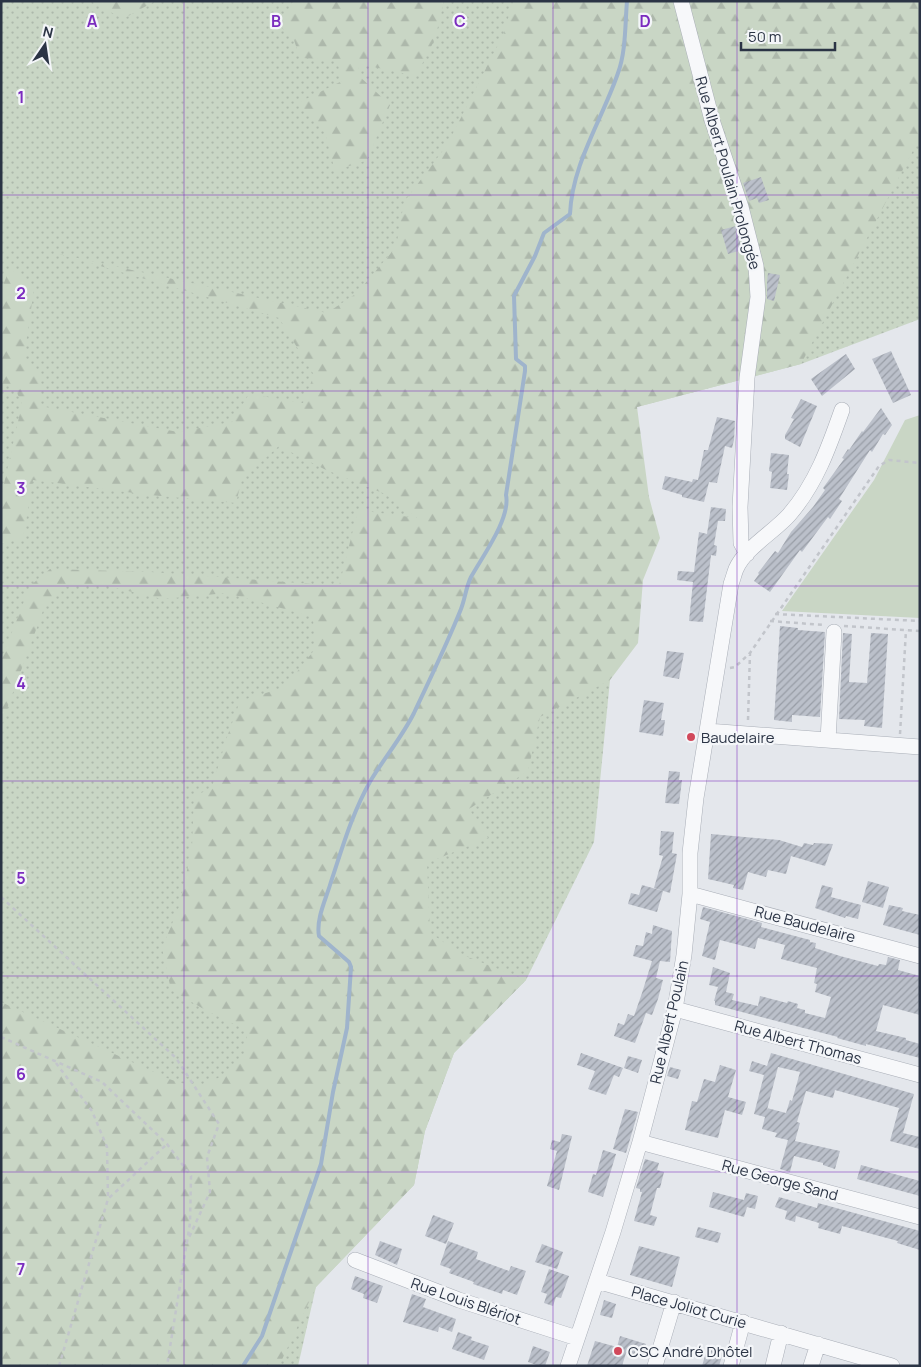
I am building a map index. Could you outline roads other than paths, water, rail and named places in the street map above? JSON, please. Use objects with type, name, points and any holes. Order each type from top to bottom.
[{"type":"street","name":"Rue Albert Poulain Prolongée","points":[[681,1],[712,120],[740,207],[756,266],[758,297],[747,378],[740,498],[741,543],[747,554]]},
{"type":"street","name":"Rue Albert Poulain","points":[[568,1366],[597,1281],[640,1142],[675,1009],[684,955],[690,894],[690,853],[696,798],[716,672],[736,568],[747,554],[788,515],[808,490],[823,462],[842,410]]},
{"type":"street","points":[[828,740],[834,632]]},
{"type":"street","points":[[707,731],[920,747]]},
{"type":"street","name":"Rue Baudelaire","points":[[690,894],[920,956]]},
{"type":"street","name":"Rue Albert Thomas","points":[[675,1009],[920,1075]]},
{"type":"street","name":"Rue George Sand","points":[[640,1142],[920,1217]]},
{"type":"street","name":"Rue Louis Blériot","points":[[355,1260],[459,1300],[577,1338]]},
{"type":"street","name":"Place Joliot Curie","points":[[597,1281],[892,1366]]},
{"type":"street","points":[[654,1366],[674,1302]]},
{"type":"street","points":[[731,1366],[743,1322]]},
{"type":"street","points":[[773,1366],[781,1333]]},
{"type":"street","points":[[811,1366],[818,1344]]},
{"type":"waterway","points":[[243,1366],[262,1336],[321,1164],[333,1092],[347,1028],[351,967],[349,962],[319,936],[318,930],[322,910],[358,805],[371,780],[414,713],[456,622],[471,577],[500,526],[504,515],[525,371],[525,366],[516,359],[514,296],[535,256],[544,233],[570,214],[576,177],[621,65],[627,1]]},
{"type":"place","name":"Baudelaire","points":[[691,737]]},
{"type":"place","name":"CSC André Dhôtel","points":[[618,1351]]}]
